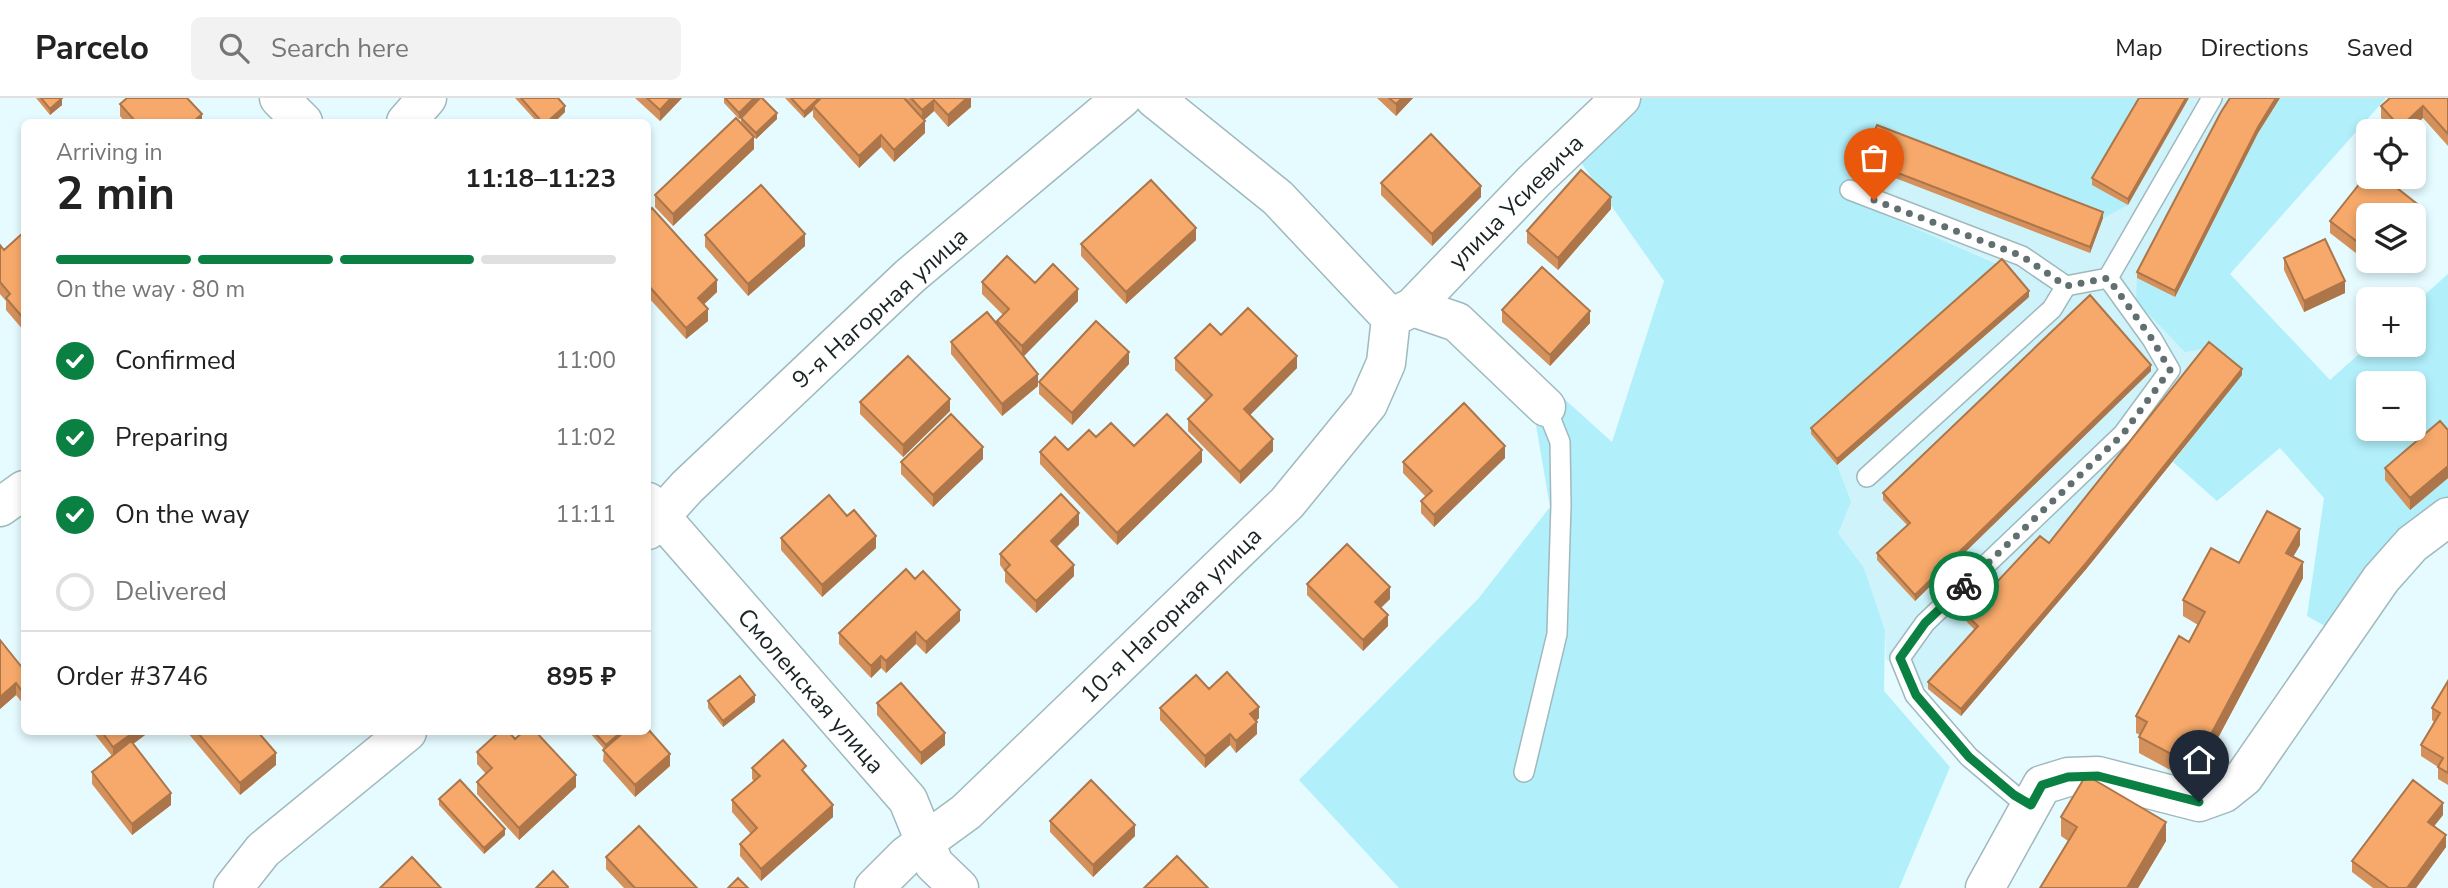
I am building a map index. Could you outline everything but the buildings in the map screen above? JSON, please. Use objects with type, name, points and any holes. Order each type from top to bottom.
[{"type":"street","points":[[279,98],[300,119]]},
{"type":"street","points":[[409,119],[427,98]]},
{"type":"street","name":"9-я Нагорная улица","points":[[652,516],[687,487],[910,276],[1122,98]]},
{"type":"street","points":[[1154,98],[1278,198],[1402,312],[1457,322],[1546,407]]},
{"type":"street","name":"улица Усиевича","points":[[1402,312],[1621,98]]},
{"type":"street","name":"10-я Нагорная улица","points":[[874,888],[907,855],[966,812],[1287,503],[1368,404],[1386,363],[1402,312]]},
{"type":"street","points":[[0,507],[21,492]]},
{"type":"street","name":"Смоленская улица","points":[[652,516],[908,800],[934,864],[959,888]]},
{"type":"street","points":[[1985,888],[2042,785],[2068,777],[2098,776],[2199,802],[2224,793],[2244,777],[2381,579],[2412,544],[2448,517]]},
{"type":"street","points":[[233,888],[263,850],[403,735]]},
{"type":"lane","points":[[1850,190],[2022,256],[2066,286],[2108,278],[2212,98]]},
{"type":"lane","points":[[2031,805],[2014,795],[1969,757],[1916,695],[1900,658],[1925,623],[2123,434],[2170,370],[2152,339],[2108,278]]},
{"type":"lane","points":[[1867,477],[2053,309],[2066,286]]},
{"type":"lane","points":[[1524,772],[1557,634],[1561,505],[1559,442],[1546,407]]},
{"type":"shaded area","points":[[1637,98],[2143,98],[2093,185],[2128,205],[2103,218],[1877,132],[1850,200],[2002,266],[1811,434],[1837,465],[1851,502],[1838,533],[1864,568],[1885,630],[1884,691],[1950,767],[1899,888],[1399,888],[1299,780],[1478,599],[1550,507],[1536,425],[1561,396],[1612,442],[1664,281],[1575,154]]},
{"type":"shaded area","points":[[2143,98],[2280,98],[2258,133],[2175,297],[2137,279],[2209,348],[2242,375],[2087,568],[1961,716],[1886,659],[1885,630],[1864,568],[1838,533],[1811,434],[2002,265],[1850,201],[1877,131],[2092,185]]},
{"type":"shaded area","points":[[2280,98],[2386,98],[2367,119],[2356,119],[2356,132],[2230,274],[2330,380],[2356,357],[2426,357],[2426,293],[2448,274],[2448,501],[2325,626],[2307,616],[2324,498],[2280,448],[2217,501],[2173,462],[2241,375],[2209,348],[2185,352],[2136,301],[2137,278],[2175,297],[2258,133]]},
{"type":"way so far","points":[[1874,200],[2022,256],[2066,286],[2108,278],[2152,339],[2170,370],[2123,434],[1964,586]]},
{"type":"route","points":[[1964,586],[1925,623],[1900,658],[1916,695],[1969,757],[2014,795],[2031,805],[2042,785],[2068,777],[2098,776],[2199,802]]}]
